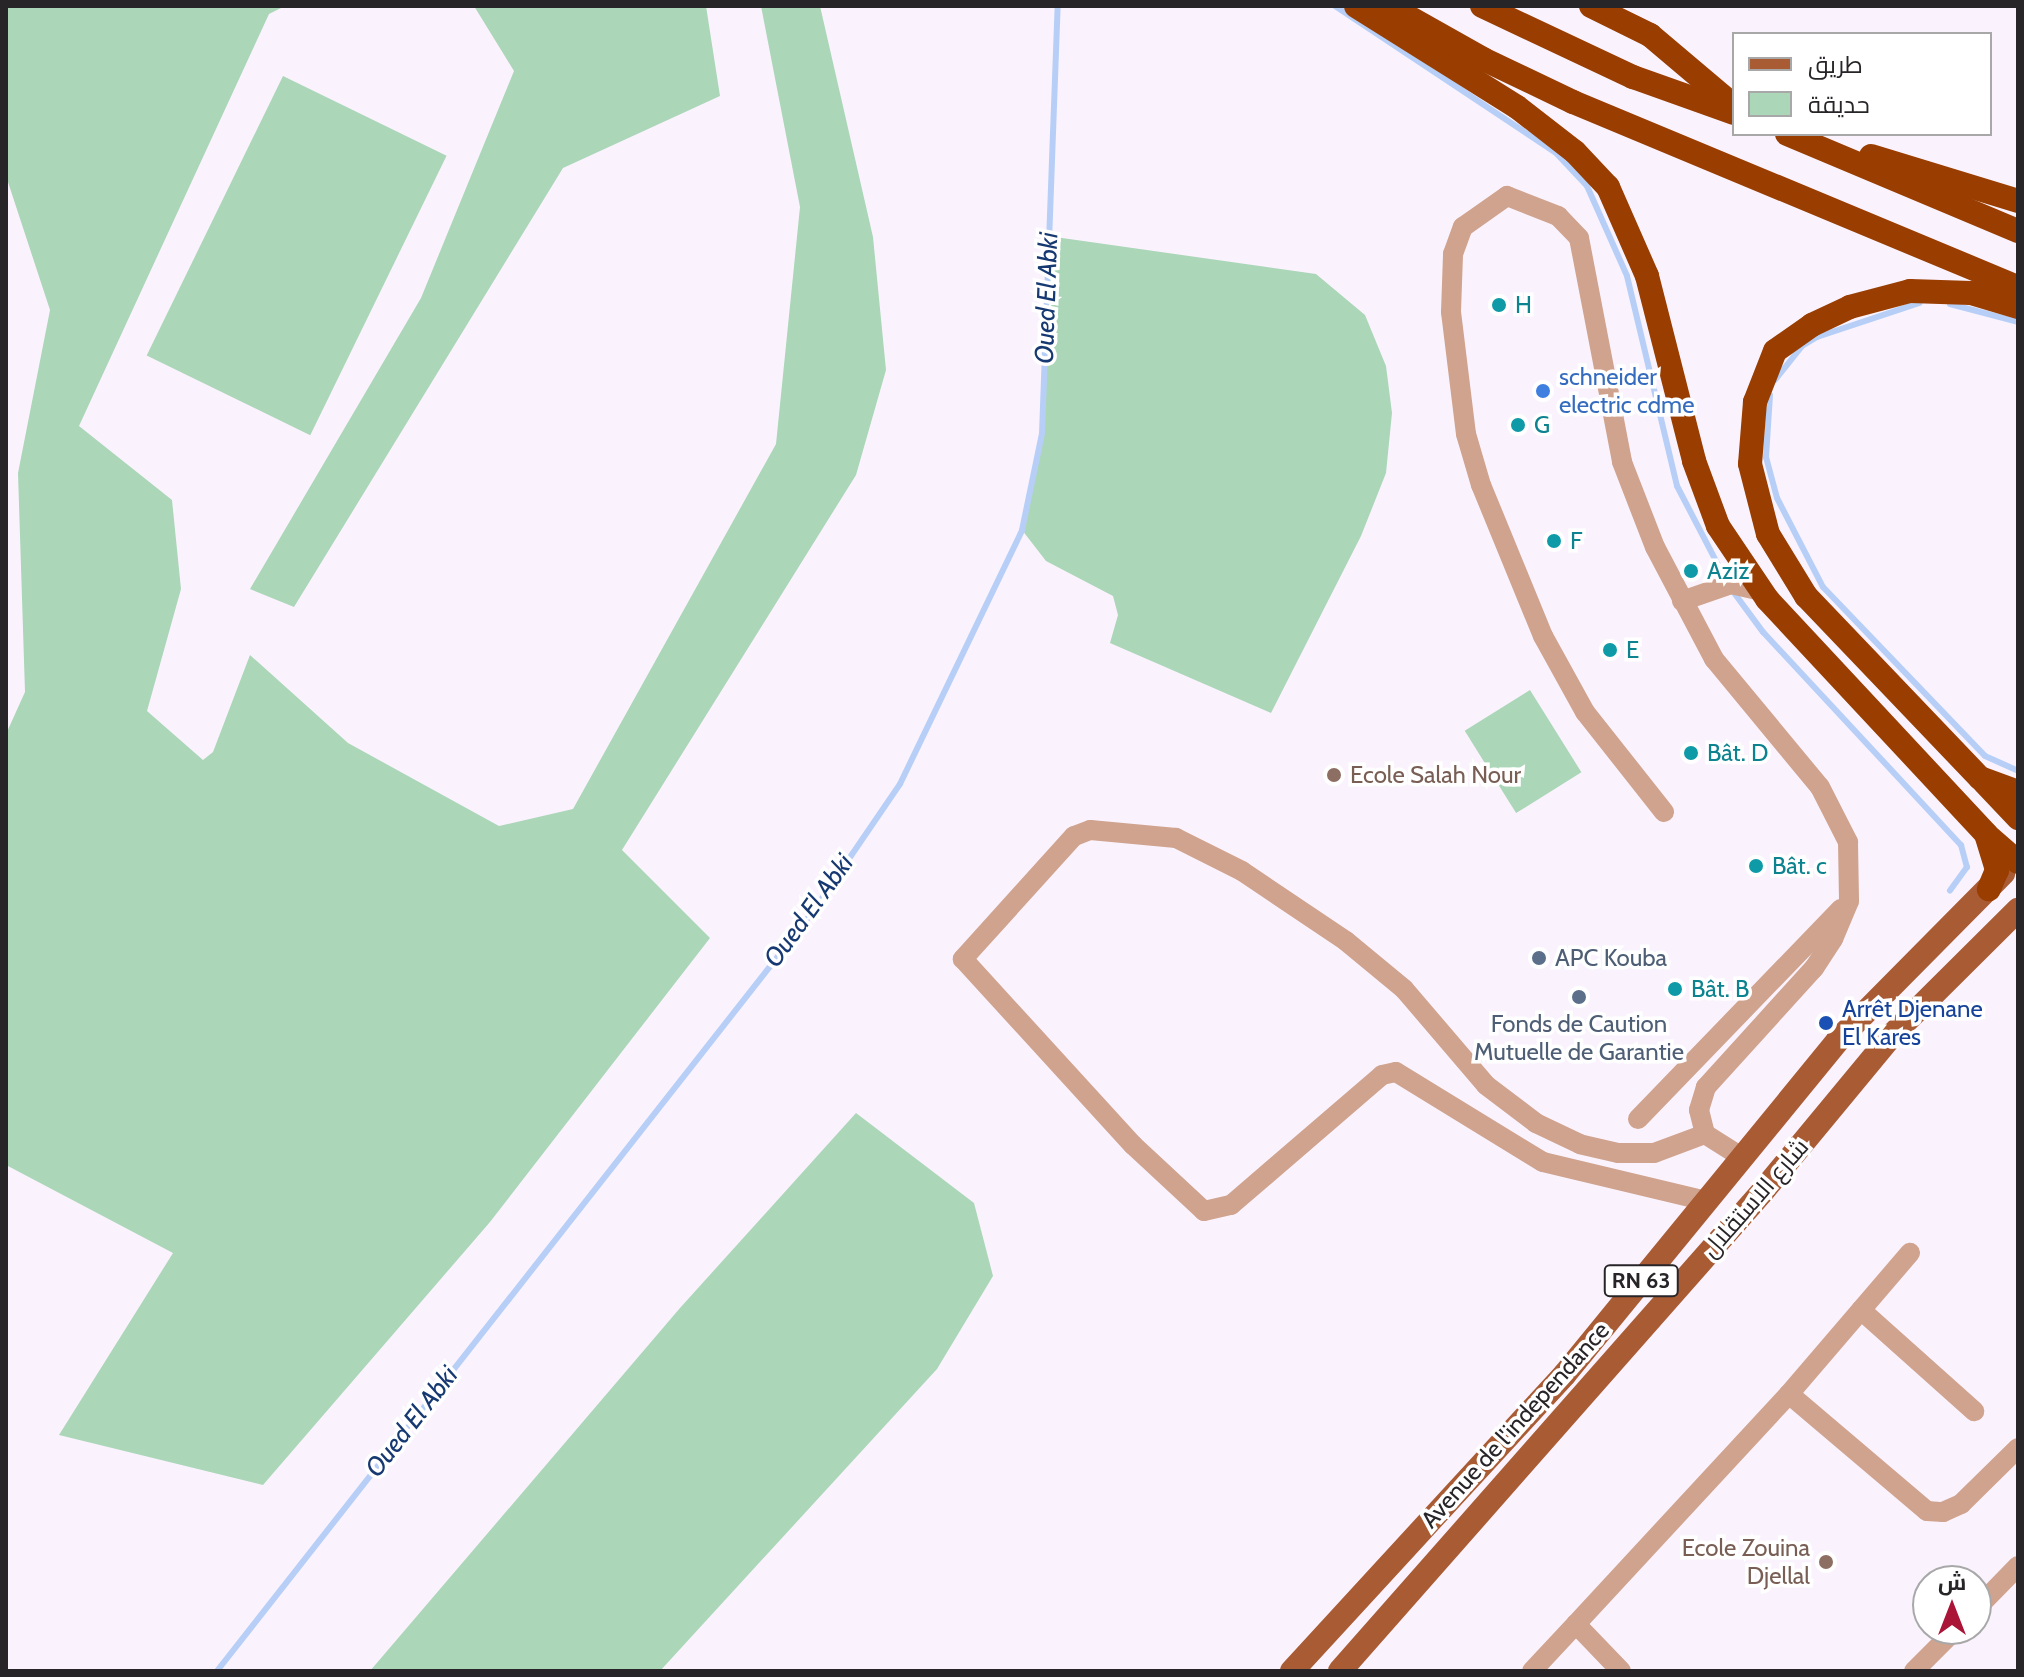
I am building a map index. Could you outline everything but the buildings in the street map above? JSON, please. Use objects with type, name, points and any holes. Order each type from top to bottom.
[{"type":"highway","points":[[1356,6],[1517,107],[1575,152],[1608,187],[1647,276],[1694,461],[1718,526],[1761,591],[1986,834],[2016,860]]},
{"type":"highway","points":[[1389,6],[1483,59],[1573,102],[2018,287]]},
{"type":"highway","points":[[1482,6],[1633,77],[1732,112]]},
{"type":"highway","points":[[1591,6],[1650,35],[1732,104]]},
{"type":"highway","points":[[1792,136],[2018,231]]},
{"type":"highway","points":[[1808,136],[2018,201]]},
{"type":"highway","points":[[2018,307],[1971,293],[1910,291],[1850,307],[1775,351],[1755,402],[1750,464],[1768,534],[1806,596],[2018,818]]},
{"type":"highway","points":[[1980,778],[2018,792]]},
{"type":"highway","points":[[1986,834],[1997,870],[1989,889]]},
{"type":"main road","name":"RN 63","points":[[1989,889],[2016,860]]},
{"type":"main road","name":"Avenue de l'independance","points":[[1292,1671],[1565,1374],[1841,1037],[1989,889]]},
{"type":"main road","name":"شارع الاستقلال","points":[[1340,1671],[1763,1191],[1891,1036],[2018,910]]},
{"type":"street","points":[[1664,812],[1585,712],[1543,636],[1481,485],[1466,434],[1451,312],[1453,254],[1463,227],[1507,196],[1558,216],[1579,238],[1622,462],[1682,601],[1714,659],[1820,787],[1848,842],[1849,901],[1814,968],[1706,1087],[1699,1110],[1705,1134],[1743,1158]]},
{"type":"street","points":[[1682,601],[1728,586],[1761,591]]},
{"type":"street","points":[[1705,1134],[1654,1153],[1618,1153],[1580,1144],[1536,1123],[1486,1085],[1404,989],[1346,941],[1242,871],[1176,838],[1090,830],[1074,836],[963,959],[1133,1145],[1204,1211],[1231,1205],[1382,1075],[1396,1072],[1543,1162],[1707,1201]]},
{"type":"street","points":[[1638,1119],[1849,901]]},
{"type":"street","points":[[1532,1671],[1789,1394],[1910,1253]]},
{"type":"street","points":[[1861,1310],[1974,1411]]},
{"type":"street","points":[[1789,1394],[1927,1511],[1943,1512],[1961,1504],[2018,1448]]},
{"type":"street","points":[[1992,1593],[2018,1566]]},
{"type":"street","points":[[1576,1624],[1621,1671]]},
{"type":"street","points":[[1914,1671],[1940,1645]]},
{"type":"green space","points":[[6,6],[285,6],[269,14],[79,426],[172,500],[181,589],[147,711],[203,760],[213,752],[250,655],[348,743],[499,826],[573,809],[776,444],[800,207],[761,6],[820,6],[873,237],[886,370],[856,475],[622,850],[710,938],[490,1222],[263,1485],[59,1435],[173,1253],[6,1165],[6,734],[25,692],[18,473],[50,310],[6,176]]},
{"type":"green space","points":[[474,6],[706,6],[720,96],[563,168],[294,607],[250,589],[421,298],[514,71]]},
{"type":"green space","points":[[283,76],[447,156],[310,435],[147,356]]},
{"type":"green space","points":[[1048,236],[1316,274],[1365,315],[1386,366],[1392,413],[1386,473],[1361,536],[1271,713],[1110,643],[1118,615],[1113,596],[1046,561],[1022,530],[1042,433]]},
{"type":"green space","points":[[1530,690],[1581,772],[1516,813],[1465,731]]},
{"type":"green space","points":[[856,1113],[974,1203],[993,1276],[937,1369],[660,1671],[370,1671],[680,1308]]},
{"type":"waterway","name":"Oued El Abki","points":[[217,1671],[812,913],[900,784],[1022,530],[1042,433],[1058,6]]},
{"type":"waterway","points":[[1335,6],[1556,153],[1587,186],[1627,276],[1677,486],[1726,580]]},
{"type":"waterway","points":[[1775,380],[1802,346],[1817,337],[1919,303]]},
{"type":"waterway","points":[[1950,304],[2018,322]]},
{"type":"waterway","points":[[1770,395],[1766,457],[1777,498],[1823,587],[1985,756],[2018,771]]},
{"type":"waterway","points":[[1732,590],[1763,632],[1961,845],[1967,867],[1950,890]]},
{"type":"place","name":"H","points":[[1499,305]]},
{"type":"place","name":"schneider electric cdme","points":[[1543,391]]},
{"type":"place","name":"G","points":[[1518,425]]},
{"type":"place","name":"F","points":[[1554,541]]},
{"type":"place","name":"Aziz","points":[[1691,571]]},
{"type":"place","name":"E","points":[[1610,650]]},
{"type":"place","name":"Bât. D","points":[[1691,753]]},
{"type":"place","name":"Ecole Salah Nour","points":[[1334,775]]},
{"type":"place","name":"Bât. c","points":[[1756,866]]},
{"type":"place","name":"APC Kouba","points":[[1539,958]]},
{"type":"place","name":"Bât. B","points":[[1675,989]]},
{"type":"place","name":"Fonds de Caution Mutuelle de Garantie","points":[[1579,997]]},
{"type":"place","name":"Arrêt Djenane El Kares","points":[[1826,1023]]},
{"type":"place","name":"Ecole Zouina Djellal","points":[[1826,1562]]}]
